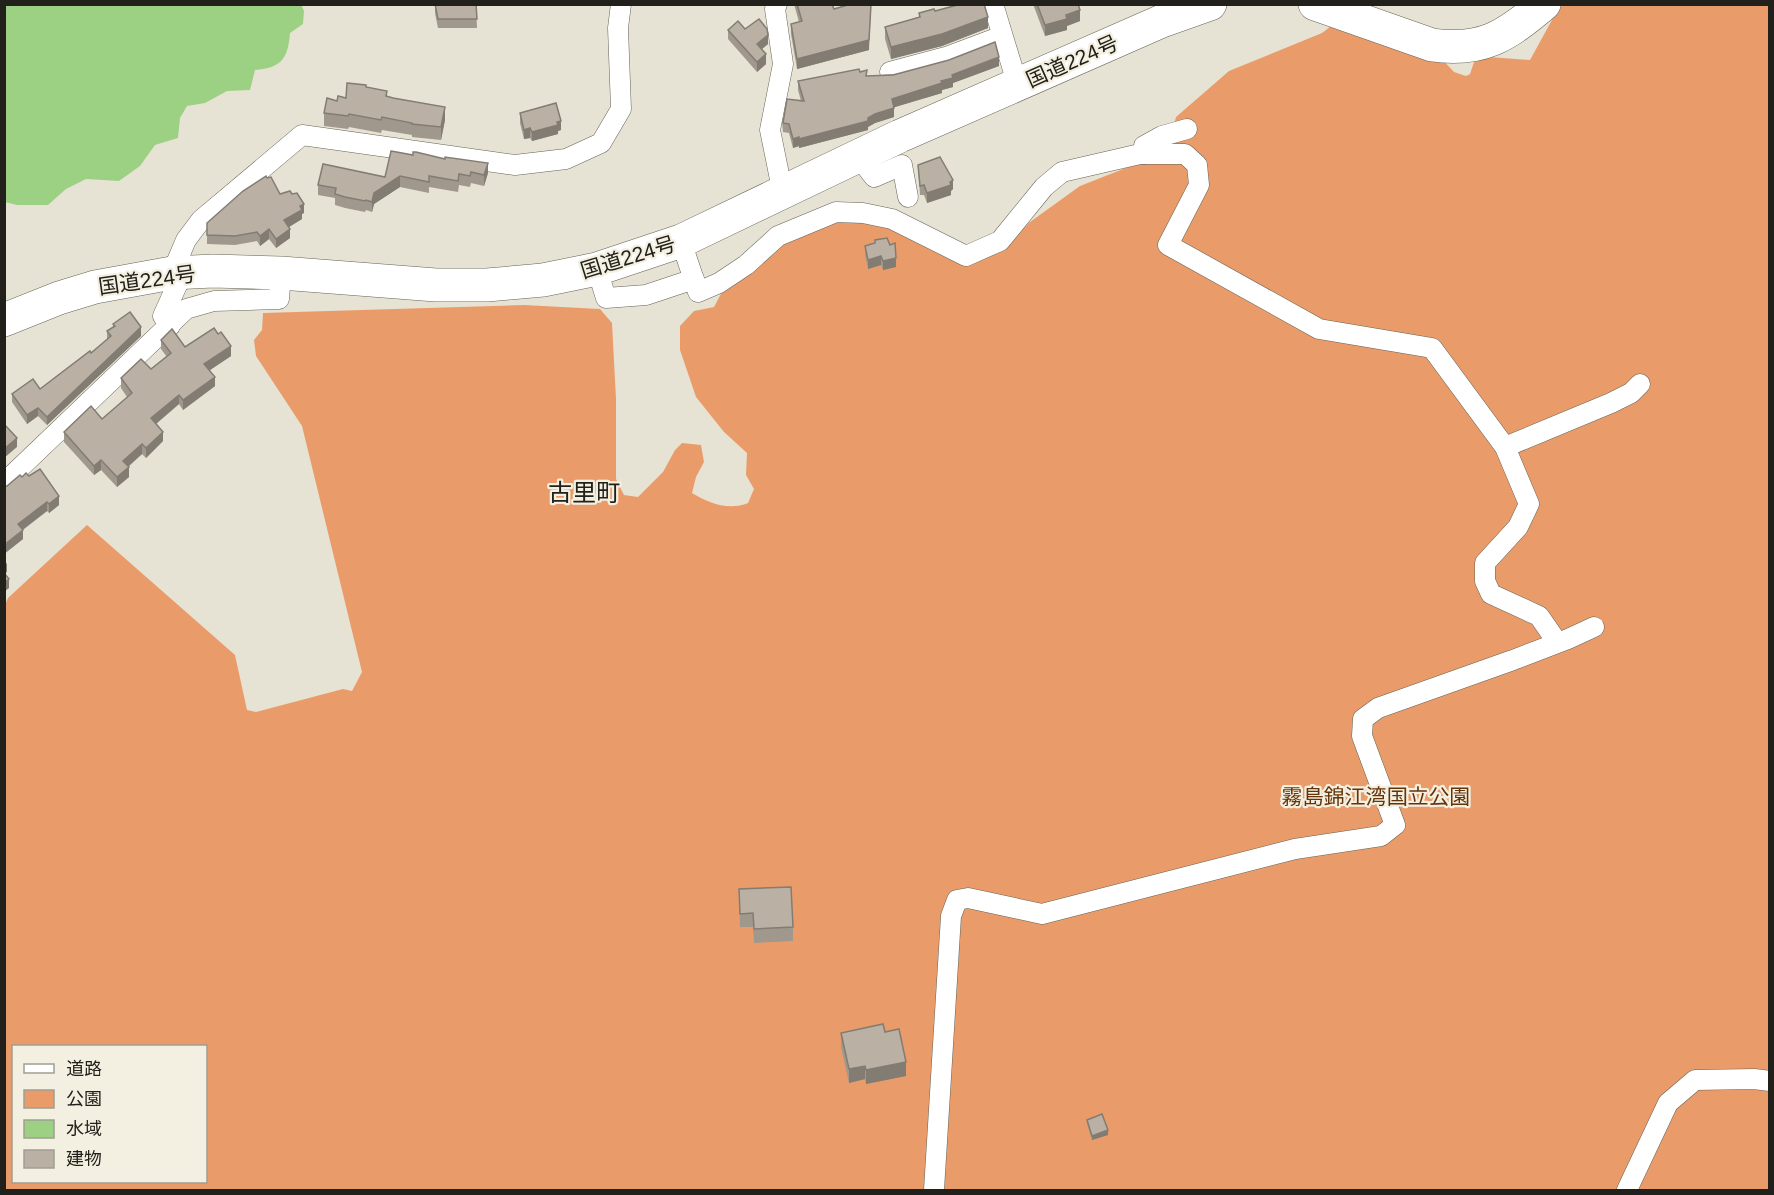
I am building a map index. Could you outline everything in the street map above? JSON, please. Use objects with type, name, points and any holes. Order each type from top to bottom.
[{"type":"highway","name":"国道224号","points":[[4,320],[95,287],[178,273],[213,271],[281,273],[435,285],[487,285],[543,280],[597,269],[681,242],[900,136],[1162,21],[1210,4]]},
{"type":"highway","points":[[1315,4],[1432,45],[1447,47],[1491,41],[1516,27],[1544,4]]},
{"type":"street","points":[[170,326],[163,316],[178,273],[186,240],[201,220],[302,135],[515,165],[566,159],[602,143],[621,110],[618,28],[621,4]]},
{"type":"street","points":[[777,4],[783,64],[770,130],[783,194]]},
{"type":"street","points":[[993,4],[1018,86]]},
{"type":"street","points":[[890,72],[946,57],[1002,36]]},
{"type":"street","points":[[1144,154],[1144,146],[1162,136],[1187,129]]},
{"type":"street","points":[[681,242],[698,292],[719,283],[746,265],[778,236],[836,212],[863,213],[892,219],[966,256],[1000,240],[1044,187],[1062,172],[1144,154],[1185,154],[1197,165],[1199,185],[1168,245],[1319,329],[1432,348],[1505,447],[1529,504],[1518,527],[1485,563],[1485,581],[1491,594],[1539,616],[1557,642]]},
{"type":"street","points":[[858,156],[874,177],[902,165],[908,197]]},
{"type":"street","points":[[597,269],[606,298],[646,296],[694,279]]},
{"type":"street","points":[[4,483],[186,309],[214,301],[279,299],[281,273]]},
{"type":"street","points":[[1505,447],[1611,403],[1631,393],[1640,384]]},
{"type":"street","points":[[934,1191],[951,916],[957,900],[968,898],[1042,914],[1295,849],[1381,836],[1395,825],[1362,736],[1364,718],[1378,708],[1513,660],[1594,627]]},
{"type":"street","points":[[1628,1191],[1668,1103],[1695,1080],[1770,1080]]},
{"type":"green space","name":"霧島錦江湾国立公園","points":[[1563,5],[1769,5],[1769,1190],[5,1190],[4,607],[8,598],[87,525],[235,655],[247,710],[256,712],[343,689],[352,691],[362,672],[302,426],[256,356],[254,340],[262,330],[263,313],[524,305],[600,309],[612,323],[616,399],[616,479],[624,495],[638,497],[663,472],[675,450],[682,443],[701,445],[704,462],[696,477],[692,493],[719,505],[741,505],[748,503],[754,489],[746,475],[747,453],[724,432],[696,397],[680,350],[680,326],[694,311],[714,307],[724,288],[785,236],[851,218],[876,220],[956,257],[1007,244],[1030,222],[1080,186],[1136,164],[1164,164],[1176,117],[1229,71],[1322,33],[1331,26],[1440,57],[1454,72],[1466,76],[1470,74],[1475,59],[1489,57],[1530,60],[1558,9]]},
{"type":"water","points":[[301,4],[304,11],[303,24],[290,33],[282,60],[272,67],[255,70],[250,90],[227,91],[205,103],[187,106],[180,118],[178,138],[155,145],[140,166],[119,181],[86,179],[66,189],[48,205],[17,205],[5,202],[5,5]]},
{"type":"building","points":[[435,4],[476,4],[477,19],[438,19]]},
{"type":"building","points":[[797,4],[832,4],[834,9],[851,4],[871,4],[869,40],[797,59],[791,24],[802,21]]},
{"type":"building","points":[[961,4],[984,4],[988,17],[942,34],[891,47],[885,27],[920,17],[919,13]]},
{"type":"building","points":[[1037,4],[1078,4],[1080,10],[1066,15],[1067,19],[1045,25]]},
{"type":"building","points":[[759,19],[767,29],[768,35],[757,44],[766,54],[757,62],[728,30],[738,21],[745,29]]},
{"type":"building","points":[[995,42],[999,57],[952,75],[953,78],[941,81],[942,83],[892,99],[894,108],[875,114],[868,118],[868,121],[799,139],[799,137],[793,139],[789,124],[783,123],[787,99],[804,101],[798,81],[859,69],[860,72],[867,70],[866,76],[893,75],[949,60]]},
{"type":"building","points":[[347,83],[387,91],[386,96],[393,98],[445,107],[441,127],[412,124],[382,117],[381,120],[349,114],[348,116],[324,113],[327,98],[337,101],[338,96],[346,98]]},
{"type":"building","points":[[556,103],[561,121],[557,122],[558,125],[532,132],[530,128],[524,130],[520,113]]},
{"type":"building","points":[[391,151],[413,155],[413,152],[416,152],[445,159],[445,157],[488,163],[484,175],[471,172],[470,176],[459,174],[458,181],[429,176],[429,182],[400,176],[374,193],[372,202],[335,194],[336,188],[318,185],[323,164],[385,177]]},
{"type":"building","points":[[940,157],[953,180],[950,182],[951,185],[927,193],[924,185],[920,186],[918,165]]},
{"type":"building","points":[[266,176],[271,177],[280,194],[290,191],[292,194],[297,193],[304,204],[300,206],[302,210],[284,220],[290,229],[276,239],[269,229],[260,236],[257,232],[235,236],[207,235],[207,223],[243,191]]},
{"type":"building","points":[[887,238],[890,245],[895,243],[896,258],[883,261],[881,256],[868,260],[865,246],[875,243],[875,240]]},
{"type":"building","points":[[130,312],[141,327],[47,417],[38,408],[27,415],[12,394],[33,379],[40,389],[111,336],[107,331]]},
{"type":"building","points":[[214,328],[218,334],[221,332],[231,346],[204,364],[215,377],[183,400],[179,395],[151,418],[163,432],[146,448],[142,444],[123,461],[129,467],[117,477],[101,460],[94,466],[64,432],[91,406],[102,419],[132,393],[121,378],[141,359],[151,369],[171,353],[161,340],[172,329],[185,347]]},
{"type":"building","points":[[4,424],[17,438],[4,449]]},
{"type":"building","points":[[40,469],[59,496],[49,504],[47,502],[18,524],[23,530],[4,545],[4,486],[20,475],[22,477],[26,473],[29,476]]},
{"type":"building","points":[[4,573],[9,579],[4,583]]},
{"type":"building","points":[[791,887],[793,927],[754,929],[753,913],[740,914],[739,889]]},
{"type":"building","points":[[883,1024],[885,1032],[899,1029],[906,1062],[866,1070],[865,1066],[849,1069],[841,1033]]},
{"type":"building","points":[[1102,1114],[1108,1130],[1092,1136],[1087,1120]]},
{"type":"district","name":"古里町","points":[[584,492]]}]
